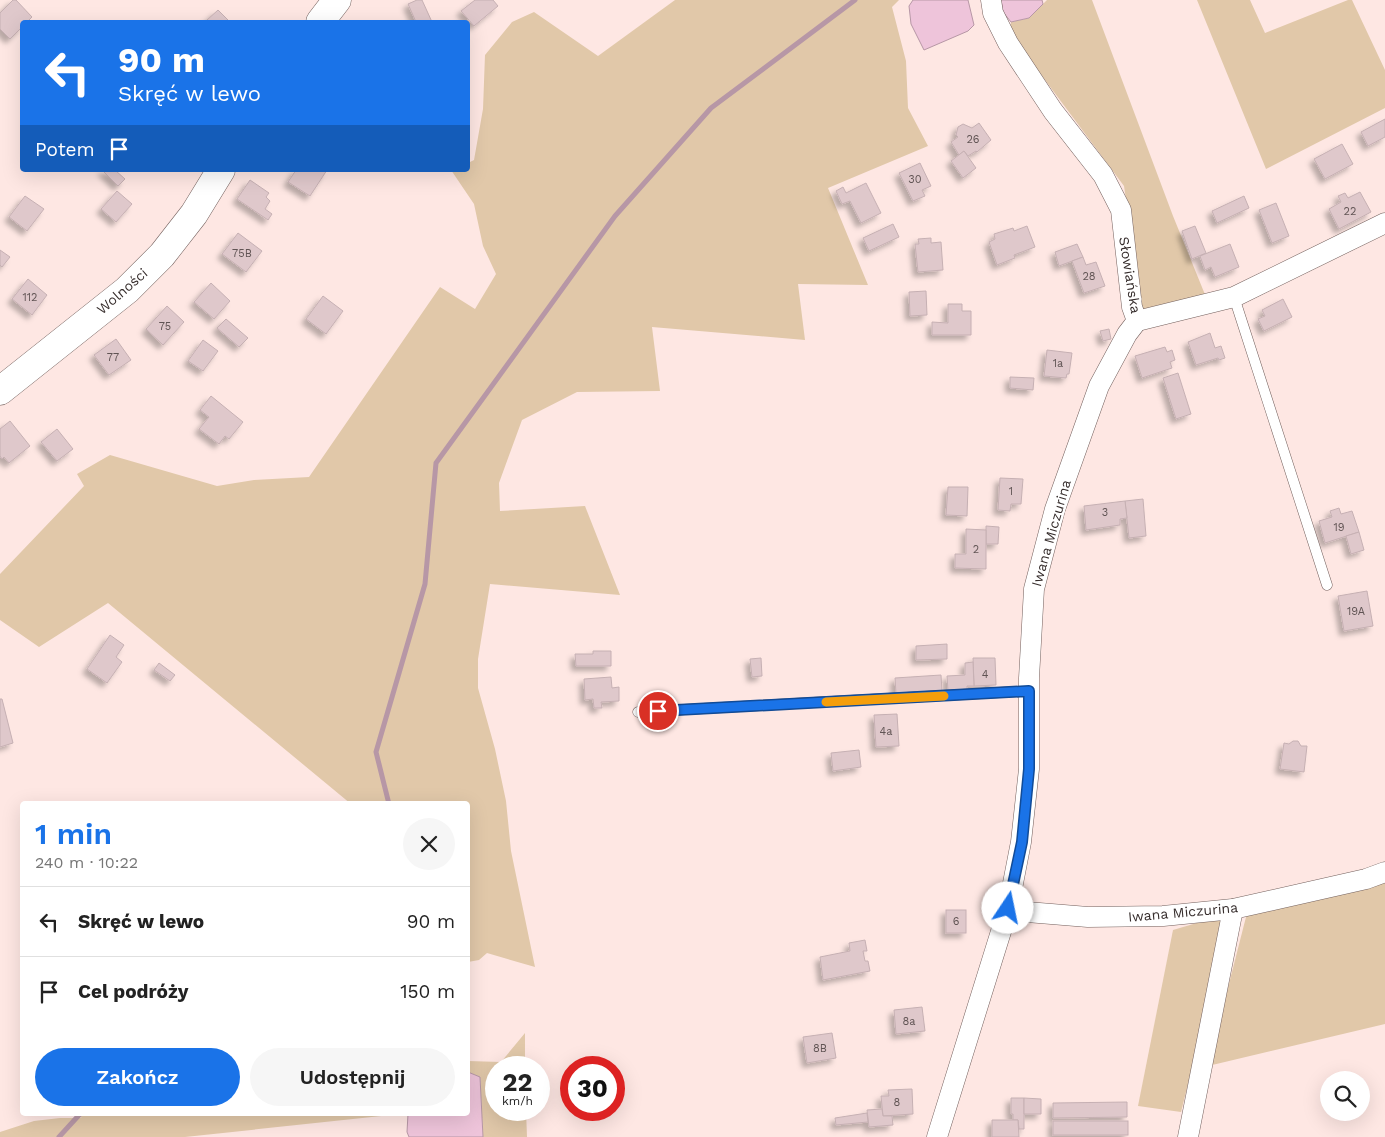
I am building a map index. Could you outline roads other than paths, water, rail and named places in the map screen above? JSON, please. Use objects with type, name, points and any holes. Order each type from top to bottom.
[{"type":"street","points":[[321,20],[336,0]]},
{"type":"street","name":"Słowiańska","points":[[991,0],[993,13],[1008,43],[1054,110],[1103,175],[1121,210],[1132,307],[1137,321],[1234,297],[1385,223]]},
{"type":"street","name":"Wolności","points":[[0,391],[127,290],[162,255],[189,221],[220,172]]},
{"type":"street","name":"Iwana Miczurina","points":[[937,1137],[1008,908],[1022,842],[1028,778],[1029,691],[1034,589],[1055,509],[1099,386],[1127,334],[1137,321]]},
{"type":"street","name":"Iwana Miczurina","points":[[1008,908],[1027,912],[1088,917],[1163,916],[1233,909],[1366,879],[1385,872]]},
{"type":"street","points":[[1188,1137],[1233,909]]},
{"type":"lane","points":[[1234,297],[1327,584]]},
{"type":"lane","points":[[638,712],[1029,691]]},
{"type":"waterway","points":[[388,801],[376,752],[425,584],[436,463],[615,216],[711,108],[855,0]]},
{"type":"waterway","points":[[59,1137],[78,1116]]}]
